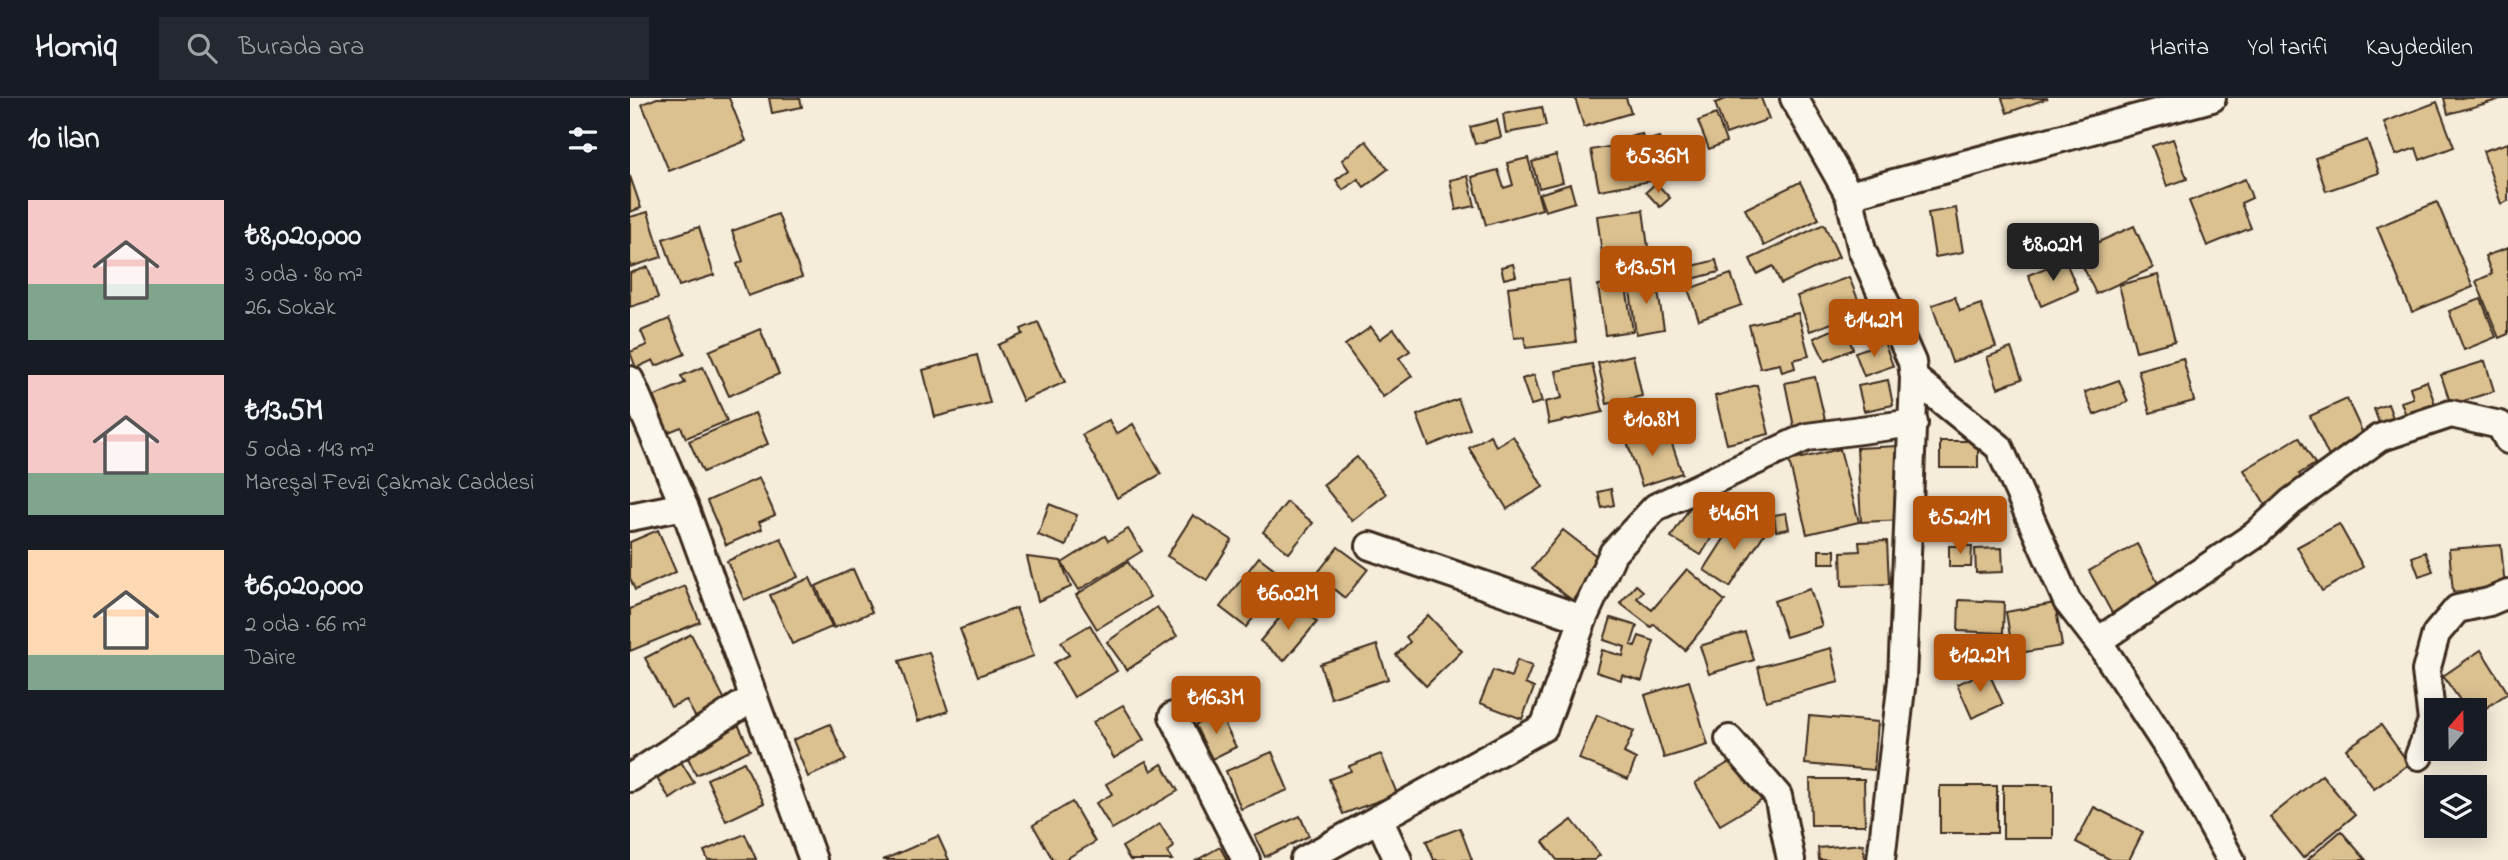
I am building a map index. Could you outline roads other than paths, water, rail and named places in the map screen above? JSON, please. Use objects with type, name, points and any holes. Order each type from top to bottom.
[{"type":"street","points":[[1794,98],[1849,195],[1862,250],[1912,362],[1914,378],[1902,680],[1881,860]]},
{"type":"street","points":[[1849,195],[2212,98]]},
{"type":"street","points":[[1914,378],[1998,447],[2067,601],[2098,640],[2174,757],[2231,860]]},
{"type":"street","points":[[630,380],[684,506],[809,858]]},
{"type":"street","points":[[2098,640],[2255,536],[2291,502],[2379,438],[2451,414],[2500,425],[2508,440]]},
{"type":"street","points":[[1304,860],[1380,821],[1544,727],[1583,618],[1613,553],[1656,507],[1807,437],[1914,423]]},
{"type":"street","points":[[630,517],[684,506]]},
{"type":"street","points":[[1370,546],[1583,618]]},
{"type":"street","points":[[2419,756],[2432,721],[2426,671],[2436,634],[2457,609],[2489,602],[2508,594]]},
{"type":"street","points":[[630,778],[754,697]]},
{"type":"street","points":[[1173,716],[1246,860]]},
{"type":"street","points":[[1729,740],[1778,796],[1791,860]]},
{"type":"street","points":[[1380,821],[1398,860]]}]
